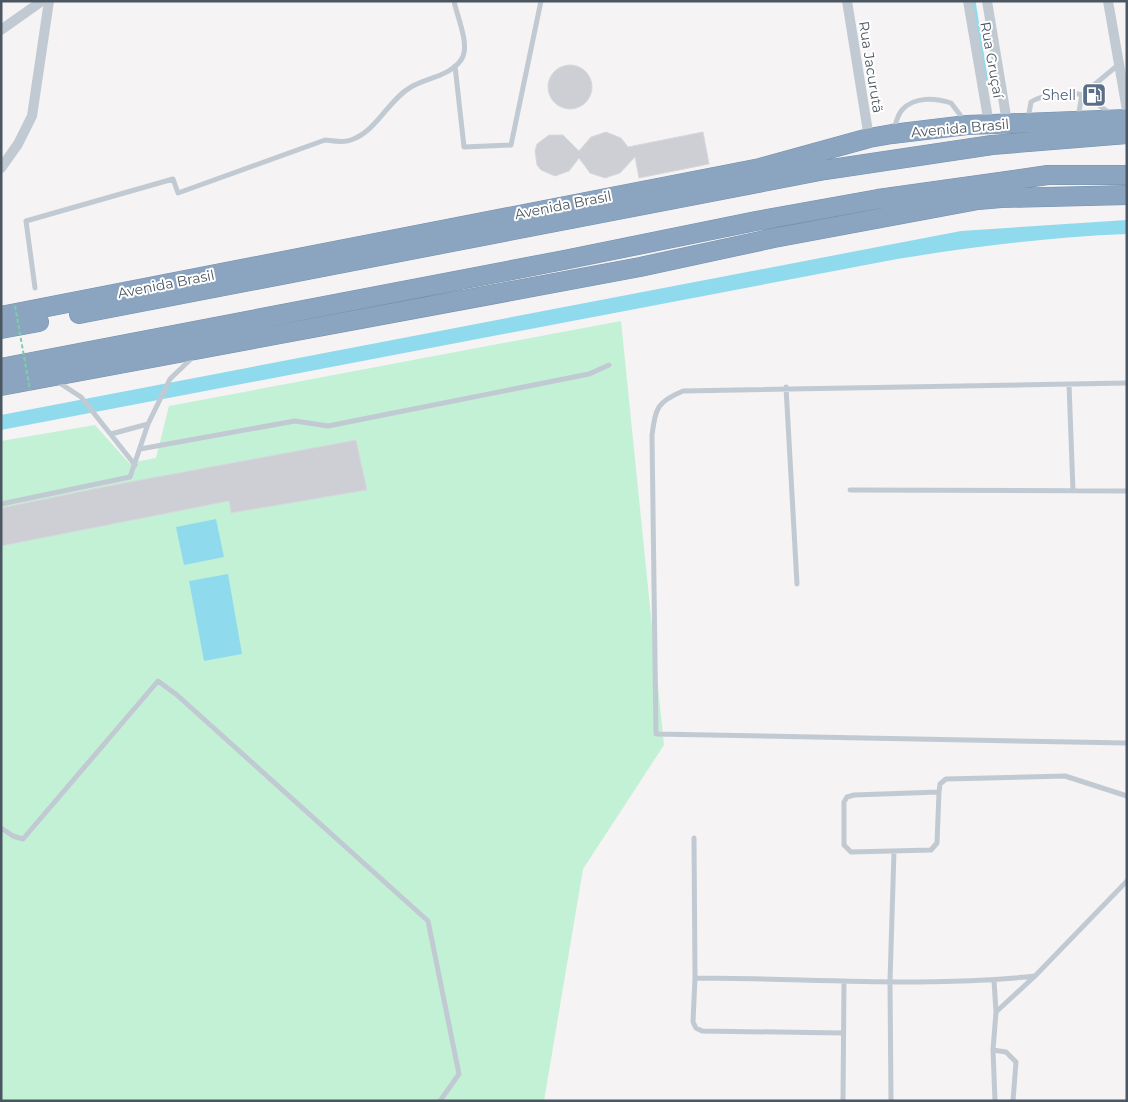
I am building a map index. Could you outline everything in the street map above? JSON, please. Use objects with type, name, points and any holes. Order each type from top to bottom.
[{"type":"highway","name":"Avenida Brasil","points":[[8,311],[760,168],[869,138],[892,134],[998,123],[1125,120]]},
{"type":"highway","name":"Avenida Brasil","points":[[1,330],[824,170],[940,151],[1042,140],[1125,120]]},
{"type":"highway","points":[[747,186],[788,171],[920,144],[1003,132],[1027,123]]},
{"type":"highway","points":[[1,368],[564,260],[756,221],[897,196],[1048,175],[1127,174]]},
{"type":"highway","points":[[1,386],[640,267],[774,238],[978,200],[1127,195]]},
{"type":"highway","points":[[564,260],[774,238]]},
{"type":"street","points":[[1,30],[42,1]]},
{"type":"street","points":[[1,168],[18,144],[32,116],[48,1]]},
{"type":"street","name":"Rua Jacurutã","points":[[846,1],[869,138]]},
{"type":"street","name":"Rua Gruçaí","points":[[968,1],[998,123]]},
{"type":"street","name":"Rua Gruçaí","points":[[987,1],[998,123]]},
{"type":"street","points":[[1108,1],[1125,120]]},
{"type":"lane","points":[[36,288],[26,221],[173,179],[178,193],[325,140],[341,142],[352,140],[376,122],[410,87],[447,72],[460,61],[464,44],[454,1]]},
{"type":"lane","points":[[455,66],[464,147],[511,145],[540,1]]},
{"type":"lane","points":[[1027,123],[1031,102],[1038,97],[1082,94],[1118,65]]},
{"type":"lane","points":[[1077,120],[1082,94]]},
{"type":"lane","points":[[1082,94],[1125,120]]},
{"type":"lane","points":[[892,134],[902,110],[915,101],[929,99],[951,103],[967,125]]},
{"type":"lane","points":[[1,504],[130,477],[148,424],[170,379],[201,348]]},
{"type":"lane","points":[[140,449],[296,421],[328,426],[589,374],[609,365]]},
{"type":"lane","points":[[48,377],[81,396],[135,465]]},
{"type":"lane","points":[[1127,383],[683,391],[669,397],[655,410],[652,434],[656,734],[1127,743]]},
{"type":"lane","points":[[1069,384],[1073,490]]},
{"type":"lane","points":[[786,388],[797,584]]},
{"type":"lane","points":[[111,434],[148,424]]},
{"type":"lane","points":[[850,490],[1127,490]]},
{"type":"lane","points":[[1,828],[13,836],[23,839],[158,682],[177,695],[428,921],[459,1074],[440,1101]]},
{"type":"lane","points":[[939,792],[854,795],[847,797],[844,802],[844,845],[846,850],[850,852],[931,850],[935,848],[937,843],[940,784],[946,779],[1059,776],[1127,796]]},
{"type":"lane","points":[[694,838],[695,978],[693,1022],[696,1028],[702,1031],[842,1033]]},
{"type":"lane","points":[[891,1101],[890,981],[894,851]]},
{"type":"lane","points":[[996,1012],[1035,976],[1127,880]]},
{"type":"lane","points":[[695,978],[890,981],[994,980],[1035,976]]},
{"type":"lane","points":[[994,980],[996,1012],[993,1050],[995,1101]]},
{"type":"lane","points":[[843,1101],[842,1033],[844,981]]},
{"type":"lane","points":[[993,1050],[1006,1052],[1016,1062],[1013,1101]]},
{"type":"path","points":[[8,311],[30,390]]},
{"type":"green space","points":[[621,321],[664,745],[583,869],[544,1101],[1,1101],[1,441],[95,425],[129,463],[156,458],[169,406]]},
{"type":"water","points":[[1127,220],[1127,234],[1011,243],[897,259],[1,430],[1,415],[961,231]]},
{"type":"water","points":[[216,519],[224,557],[184,565],[176,527]]},
{"type":"water","points":[[228,574],[242,654],[204,661],[189,581]]},
{"type":"building","points":[[574,65],[586,71],[591,78],[591,96],[586,103],[579,108],[566,109],[554,103],[549,96],[548,83],[554,71],[561,66]]},
{"type":"building","points":[[606,132],[621,138],[628,147],[703,132],[709,164],[639,178],[635,157],[620,173],[605,178],[590,173],[579,158],[569,171],[555,176],[541,170],[537,165],[535,151],[537,144],[549,135],[563,135],[579,151],[591,137]]},
{"type":"building","points":[[356,440],[367,490],[231,513],[229,501],[1,546],[1,508]]},
{"type":"waterway","points":[[974,1],[987,83]]},
{"type":"place","name":"Shell","points":[[1094,95]]}]
